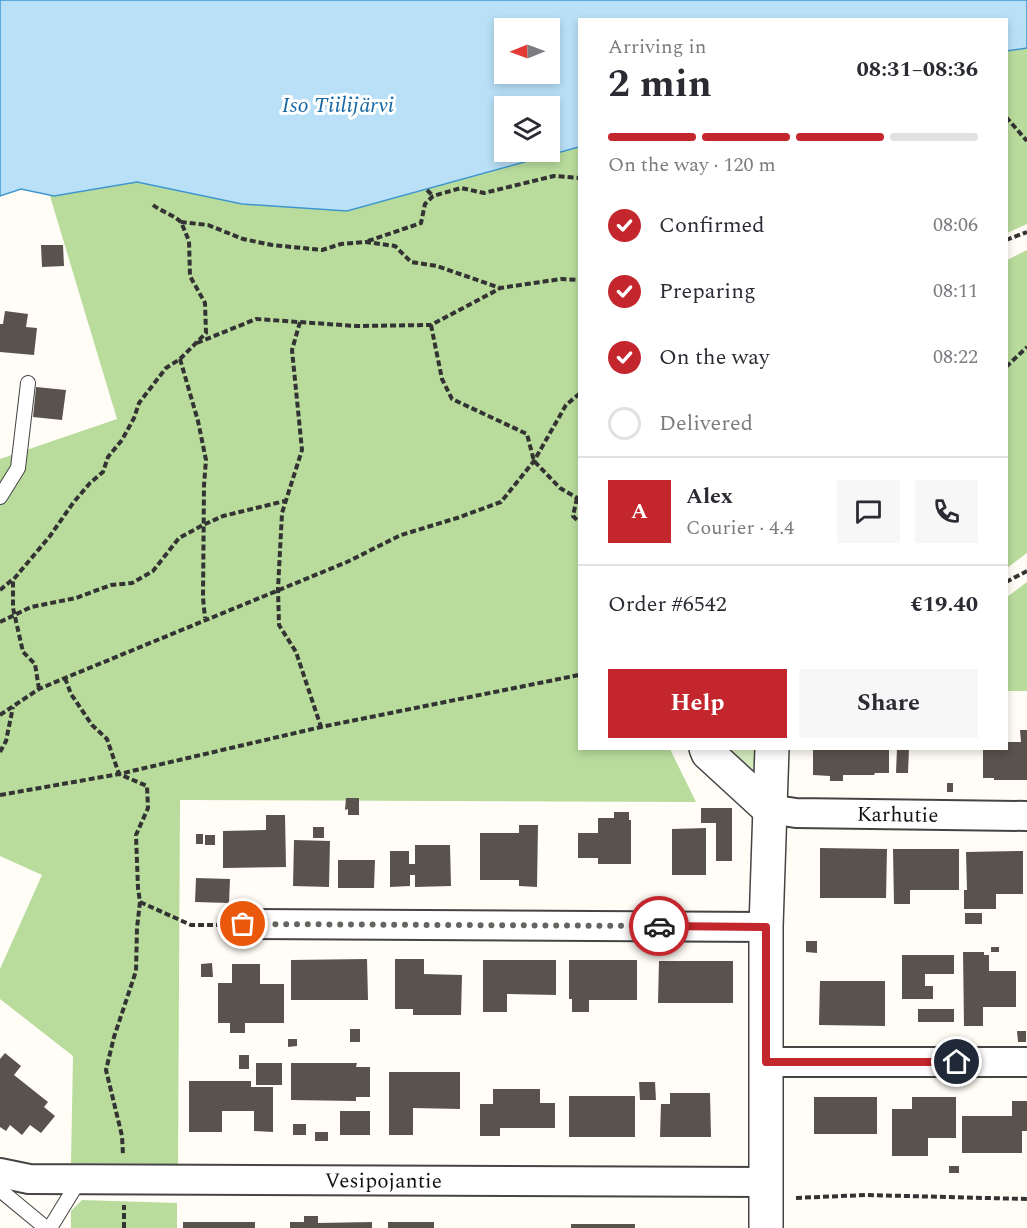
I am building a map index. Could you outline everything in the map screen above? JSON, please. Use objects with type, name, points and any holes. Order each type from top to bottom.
[{"type":"street","points":[[707,750],[769,809]]},
{"type":"street","points":[[766,1228],[766,927],[772,750]]},
{"type":"street","name":"Karhutie","points":[[769,809],[796,813],[1027,816]]},
{"type":"street","points":[[243,924],[766,927]]},
{"type":"street","points":[[766,1062],[1027,1062]]},
{"type":"street","name":"Vesipojantie","points":[[0,1173],[29,1179],[766,1182]]},
{"type":"lane","points":[[0,497],[18,468],[28,383]]},
{"type":"lane","points":[[0,1190],[48,1228],[80,1179]]},
{"type":"path","points":[[1008,119],[1027,141]]},
{"type":"path","points":[[366,242],[421,223],[425,204],[433,196],[460,188],[484,193],[554,176],[578,178]]},
{"type":"path","points":[[427,190],[433,196]]},
{"type":"path","points":[[0,590],[12,580],[50,536],[90,483],[103,472],[108,458],[122,440],[134,418],[139,404],[166,368],[180,359],[206,333],[205,303],[190,276],[189,241],[181,222],[172,214],[159,210],[153,205]]},
{"type":"path","points":[[181,222],[208,225],[243,239],[272,245],[322,250],[341,244],[366,242],[395,246],[411,262],[437,266],[500,288]]},
{"type":"path","points":[[1008,239],[1027,232]]},
{"type":"path","points":[[193,344],[256,319],[356,326],[431,325],[500,288],[561,279],[578,280]]},
{"type":"path","points":[[300,322],[292,350],[302,450],[282,513],[278,589],[279,625],[296,652],[321,727]]},
{"type":"path","points":[[431,325],[442,379],[452,399],[527,434],[534,461],[560,488],[578,499],[573,516],[578,521]]},
{"type":"path","points":[[1008,364],[1027,347]]},
{"type":"path","points":[[180,359],[198,421],[206,460],[203,525],[203,597],[206,618]]},
{"type":"path","points":[[0,715],[39,689],[206,618],[347,562],[401,535],[501,502],[534,461],[566,405],[578,395]]},
{"type":"path","points":[[0,622],[31,607],[76,598],[111,585],[132,583],[153,571],[179,538],[203,525],[224,516],[286,501]]},
{"type":"path","points":[[1008,581],[1027,571]]},
{"type":"path","points":[[12,580],[15,616],[23,652],[34,664],[39,689]]},
{"type":"path","points":[[0,795],[119,774],[321,727],[578,675]]},
{"type":"path","points":[[65,678],[71,694],[92,725],[107,739],[119,774],[147,786],[148,808],[136,836],[140,902],[136,971],[114,1037],[106,1070],[122,1136],[124,1179]]},
{"type":"path","points":[[0,752],[6,741],[14,705]]},
{"type":"path","points":[[140,902],[191,925],[243,924]]},
{"type":"path","points":[[796,1198],[866,1195],[1027,1199]]},
{"type":"green space","points":[[1027,48],[1027,224],[1008,233],[1008,51]]},
{"type":"green space","points":[[578,147],[578,750],[670,750],[696,802],[180,800],[178,1164],[71,1163],[73,1056],[0,999],[0,969],[42,875],[0,856],[0,459],[117,419],[50,196],[137,182],[242,204],[347,211],[525,162],[560,162],[560,152]]},
{"type":"green space","points":[[1027,250],[1027,553],[1008,567],[1008,260]]},
{"type":"green space","points":[[1027,582],[1027,691],[1008,691],[1008,596]]},
{"type":"green space","points":[[719,750],[760,750],[760,786]]},
{"type":"green space","points":[[82,1200],[177,1203],[177,1228],[71,1228],[71,1211]]},
{"type":"water","name":"Iso Tiilijärvi","points":[[0,0],[1027,0],[1027,48],[1008,51],[1008,18],[578,18],[578,147],[560,152],[560,96],[494,96],[494,162],[525,162],[347,211],[242,204],[137,182],[54,196],[21,189],[0,196]]},
{"type":"building","points":[[41,245],[63,245],[64,266],[42,267]]},
{"type":"building","points":[[5,311],[28,314],[26,327],[37,328],[34,355],[0,352],[0,324],[3,324]]},
{"type":"building","points":[[36,387],[66,390],[62,420],[33,417]]},
{"type":"building","points":[[1020,730],[1027,730],[1027,780],[983,778],[983,750],[1008,750],[1008,742],[1021,742]]},
{"type":"building","points":[[813,750],[889,750],[889,773],[843,775],[843,781],[830,781],[830,776],[813,775]]},
{"type":"building","points":[[897,750],[909,750],[908,773],[896,773]]},
{"type":"building","points":[[947,783],[953,783],[953,792],[947,792]]},
{"type":"building","points":[[346,798],[359,798],[359,815],[348,815],[348,809],[345,810]]},
{"type":"building","points":[[701,808],[732,808],[732,861],[716,861],[716,823],[701,823]]},
{"type":"building","points":[[614,812],[629,812],[631,864],[598,864],[598,858],[578,858],[578,833],[598,833],[598,818],[614,818]]},
{"type":"building","points":[[266,815],[285,815],[286,867],[223,868],[223,831],[266,830]]},
{"type":"building","points":[[519,825],[538,825],[537,887],[519,886],[519,880],[480,880],[480,833],[519,833]]},
{"type":"building","points":[[313,827],[324,827],[324,838],[313,838]]},
{"type":"building","points":[[706,828],[706,875],[672,875],[672,829]]},
{"type":"building","points":[[196,834],[203,834],[203,844],[196,844]]},
{"type":"building","points":[[205,835],[215,835],[215,845],[205,845]]},
{"type":"building","points":[[294,840],[330,841],[329,887],[293,886]]},
{"type":"building","points":[[415,845],[450,845],[451,886],[415,887],[415,875],[410,875],[410,886],[390,887],[390,851],[409,851],[409,864],[415,864]]},
{"type":"building","points":[[820,848],[887,849],[886,898],[820,898]]},
{"type":"building","points":[[893,849],[959,849],[959,890],[910,890],[910,904],[894,904]]},
{"type":"building","points":[[1023,851],[1023,894],[996,894],[996,909],[964,909],[964,890],[967,890],[966,852]]},
{"type":"building","points":[[338,860],[375,860],[374,888],[338,888]]},
{"type":"building","points":[[196,878],[230,879],[229,903],[195,902]]},
{"type":"building","points":[[965,913],[982,913],[982,924],[965,924]]},
{"type":"building","points":[[806,941],[817,941],[817,953],[806,952]]},
{"type":"building","points":[[991,947],[999,947],[999,952],[991,952]]},
{"type":"building","points":[[963,952],[984,952],[984,955],[989,955],[989,971],[1016,971],[1016,1007],[983,1007],[983,1026],[964,1026]]},
{"type":"building","points":[[902,955],[954,955],[954,974],[925,974],[925,986],[933,986],[933,999],[902,999]]},
{"type":"building","points":[[367,959],[368,1000],[291,1000],[291,960]]},
{"type":"building","points":[[395,959],[424,959],[424,974],[462,975],[461,1015],[413,1015],[413,1009],[395,1009]]},
{"type":"building","points":[[483,960],[556,960],[556,995],[507,994],[507,1012],[483,1012]]},
{"type":"building","points":[[569,960],[637,960],[637,1000],[589,1000],[589,1012],[572,1012],[572,999],[569,999]]},
{"type":"building","points":[[659,961],[733,961],[733,1003],[658,1003]]},
{"type":"building","points":[[212,963],[213,977],[201,977],[201,964]]},
{"type":"building","points":[[232,964],[260,964],[260,984],[284,984],[284,1023],[245,1023],[245,1033],[230,1033],[230,1023],[218,1023],[218,983],[232,983]]},
{"type":"building","points":[[820,981],[885,981],[885,1026],[819,1025]]},
{"type":"building","points":[[918,1009],[954,1009],[954,1022],[918,1022]]},
{"type":"building","points":[[350,1029],[360,1029],[360,1042],[350,1042]]},
{"type":"building","points":[[1017,1031],[1026,1031],[1026,1042],[1018,1042]]},
{"type":"building","points":[[288,1039],[297,1039],[297,1046],[288,1047]]},
{"type":"building","points":[[5,1053],[21,1066],[14,1075],[48,1102],[44,1107],[55,1116],[41,1133],[30,1125],[22,1135],[10,1125],[6,1131],[0,1127],[0,1059]]},
{"type":"building","points":[[239,1055],[249,1055],[249,1069],[239,1069]]},
{"type":"building","points":[[256,1063],[282,1063],[282,1085],[256,1085]]},
{"type":"building","points":[[291,1063],[357,1063],[356,1067],[370,1067],[370,1097],[356,1097],[356,1101],[291,1100]]},
{"type":"building","points":[[389,1072],[460,1072],[460,1109],[413,1108],[413,1135],[389,1135]]},
{"type":"building","points":[[189,1081],[251,1081],[251,1087],[273,1087],[273,1132],[254,1131],[254,1111],[222,1111],[222,1132],[189,1132]]},
{"type":"building","points":[[639,1082],[655,1082],[656,1100],[640,1100]]},
{"type":"building","points":[[493,1089],[540,1089],[540,1103],[555,1103],[555,1128],[500,1128],[500,1136],[480,1136],[480,1104],[493,1104]]},
{"type":"building","points":[[670,1093],[710,1093],[711,1137],[660,1137],[661,1104],[670,1104]]},
{"type":"building","points":[[569,1096],[635,1096],[635,1137],[569,1137]]},
{"type":"building","points":[[814,1097],[877,1097],[877,1134],[814,1134]]},
{"type":"building","points":[[912,1097],[956,1097],[956,1138],[928,1138],[928,1156],[892,1156],[892,1109],[912,1109]]},
{"type":"building","points":[[1012,1101],[1027,1101],[1027,1131],[1022,1131],[1022,1153],[962,1153],[962,1116],[1012,1116]]},
{"type":"building","points":[[340,1111],[370,1111],[370,1135],[340,1135]]},
{"type":"building","points":[[293,1124],[306,1124],[306,1135],[293,1135]]},
{"type":"building","points":[[315,1132],[328,1132],[328,1141],[315,1141]]},
{"type":"building","points":[[949,1166],[959,1166],[959,1173],[949,1173]]},
{"type":"building","points":[[304,1216],[318,1216],[318,1223],[372,1222],[372,1228],[290,1228],[290,1222],[304,1222]]},
{"type":"building","points":[[183,1222],[255,1222],[255,1228],[183,1228]]},
{"type":"building","points":[[388,1222],[434,1222],[434,1228],[388,1228]]},
{"type":"building","points":[[571,1224],[635,1224],[635,1228],[571,1228]]},
{"type":"way so far","points":[[243,924],[659,926]]},
{"type":"route","points":[[659,926],[766,927],[766,1062],[957,1062]]}]
